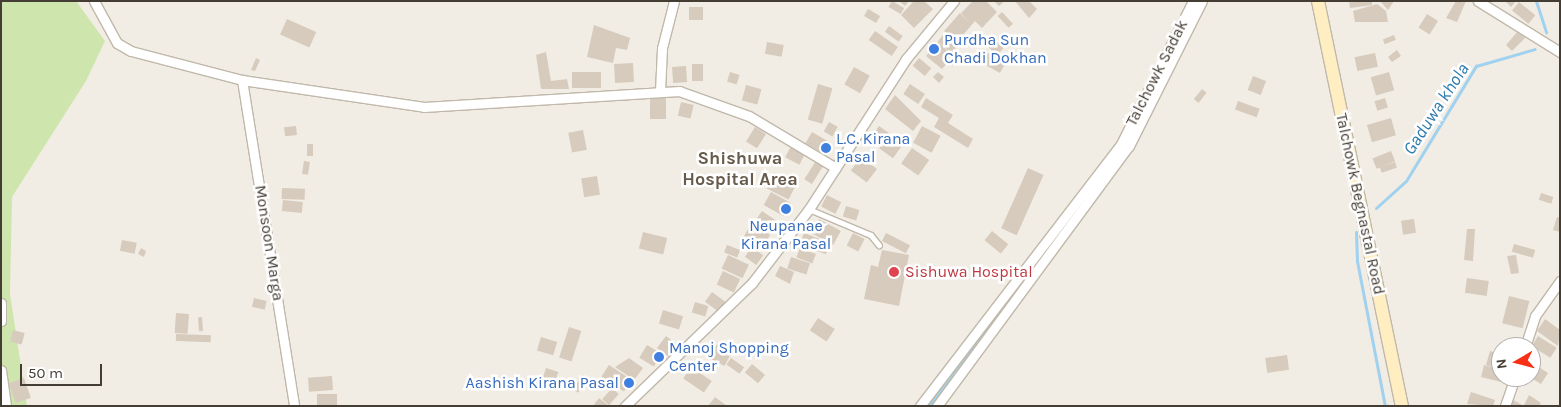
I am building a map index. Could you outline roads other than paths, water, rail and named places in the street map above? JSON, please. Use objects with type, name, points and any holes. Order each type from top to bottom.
[{"type":"main road","name":"Talchowk Begnastal Road","points":[[1318,1],[1402,406]]},
{"type":"street","points":[[94,1],[117,43],[131,51],[242,80],[424,107],[660,91],[687,92],[722,104],[836,168]]},
{"type":"street","points":[[660,91],[662,48],[674,1]]},
{"type":"street","points":[[630,404],[752,283],[809,209],[906,59],[954,1]]},
{"type":"street","name":"Talchowk Sadak","points":[[920,406],[1120,144],[1193,1]]},
{"type":"street","points":[[937,406],[1128,146],[1202,1]]},
{"type":"street","points":[[1478,1],[1560,52]]},
{"type":"street","name":"Monsoon Marga","points":[[242,80],[294,406]]},
{"type":"street","points":[[1528,337],[1535,316],[1560,281]]},
{"type":"street","points":[[1,303],[1,322]]},
{"type":"street","points":[[1,370],[6,406]]},
{"type":"street","points":[[1505,406],[1512,387]]},
{"type":"lane","points":[[809,209],[871,235],[879,244]]},
{"type":"waterway","name":"Gaduwa khola","points":[[1536,1],[1546,32]]},
{"type":"waterway","name":"Gaduwa khola","points":[[1376,208],[1406,181],[1476,66],[1535,49]]},
{"type":"waterway","points":[[930,406],[1073,215]]},
{"type":"waterway","points":[[1356,232],[1357,261],[1385,406]]},
{"type":"place","name":"Purdha Sun Chadi Dokhan","points":[[934,49]]},
{"type":"place","name":"L.C. Kirana Pasal","points":[[826,148]]},
{"type":"place","name":"Neupanae Kirana Pasal","points":[[786,209]]},
{"type":"place","name":"Sishuwa Hospital","points":[[894,272]]},
{"type":"place","name":"Manoj Shopping Center","points":[[659,357]]},
{"type":"place","name":"Aashish Kirana Pasal","points":[[629,383]]},
{"type":"district","name":"Shishuwa Hospital Area","points":[[740,169]]}]
